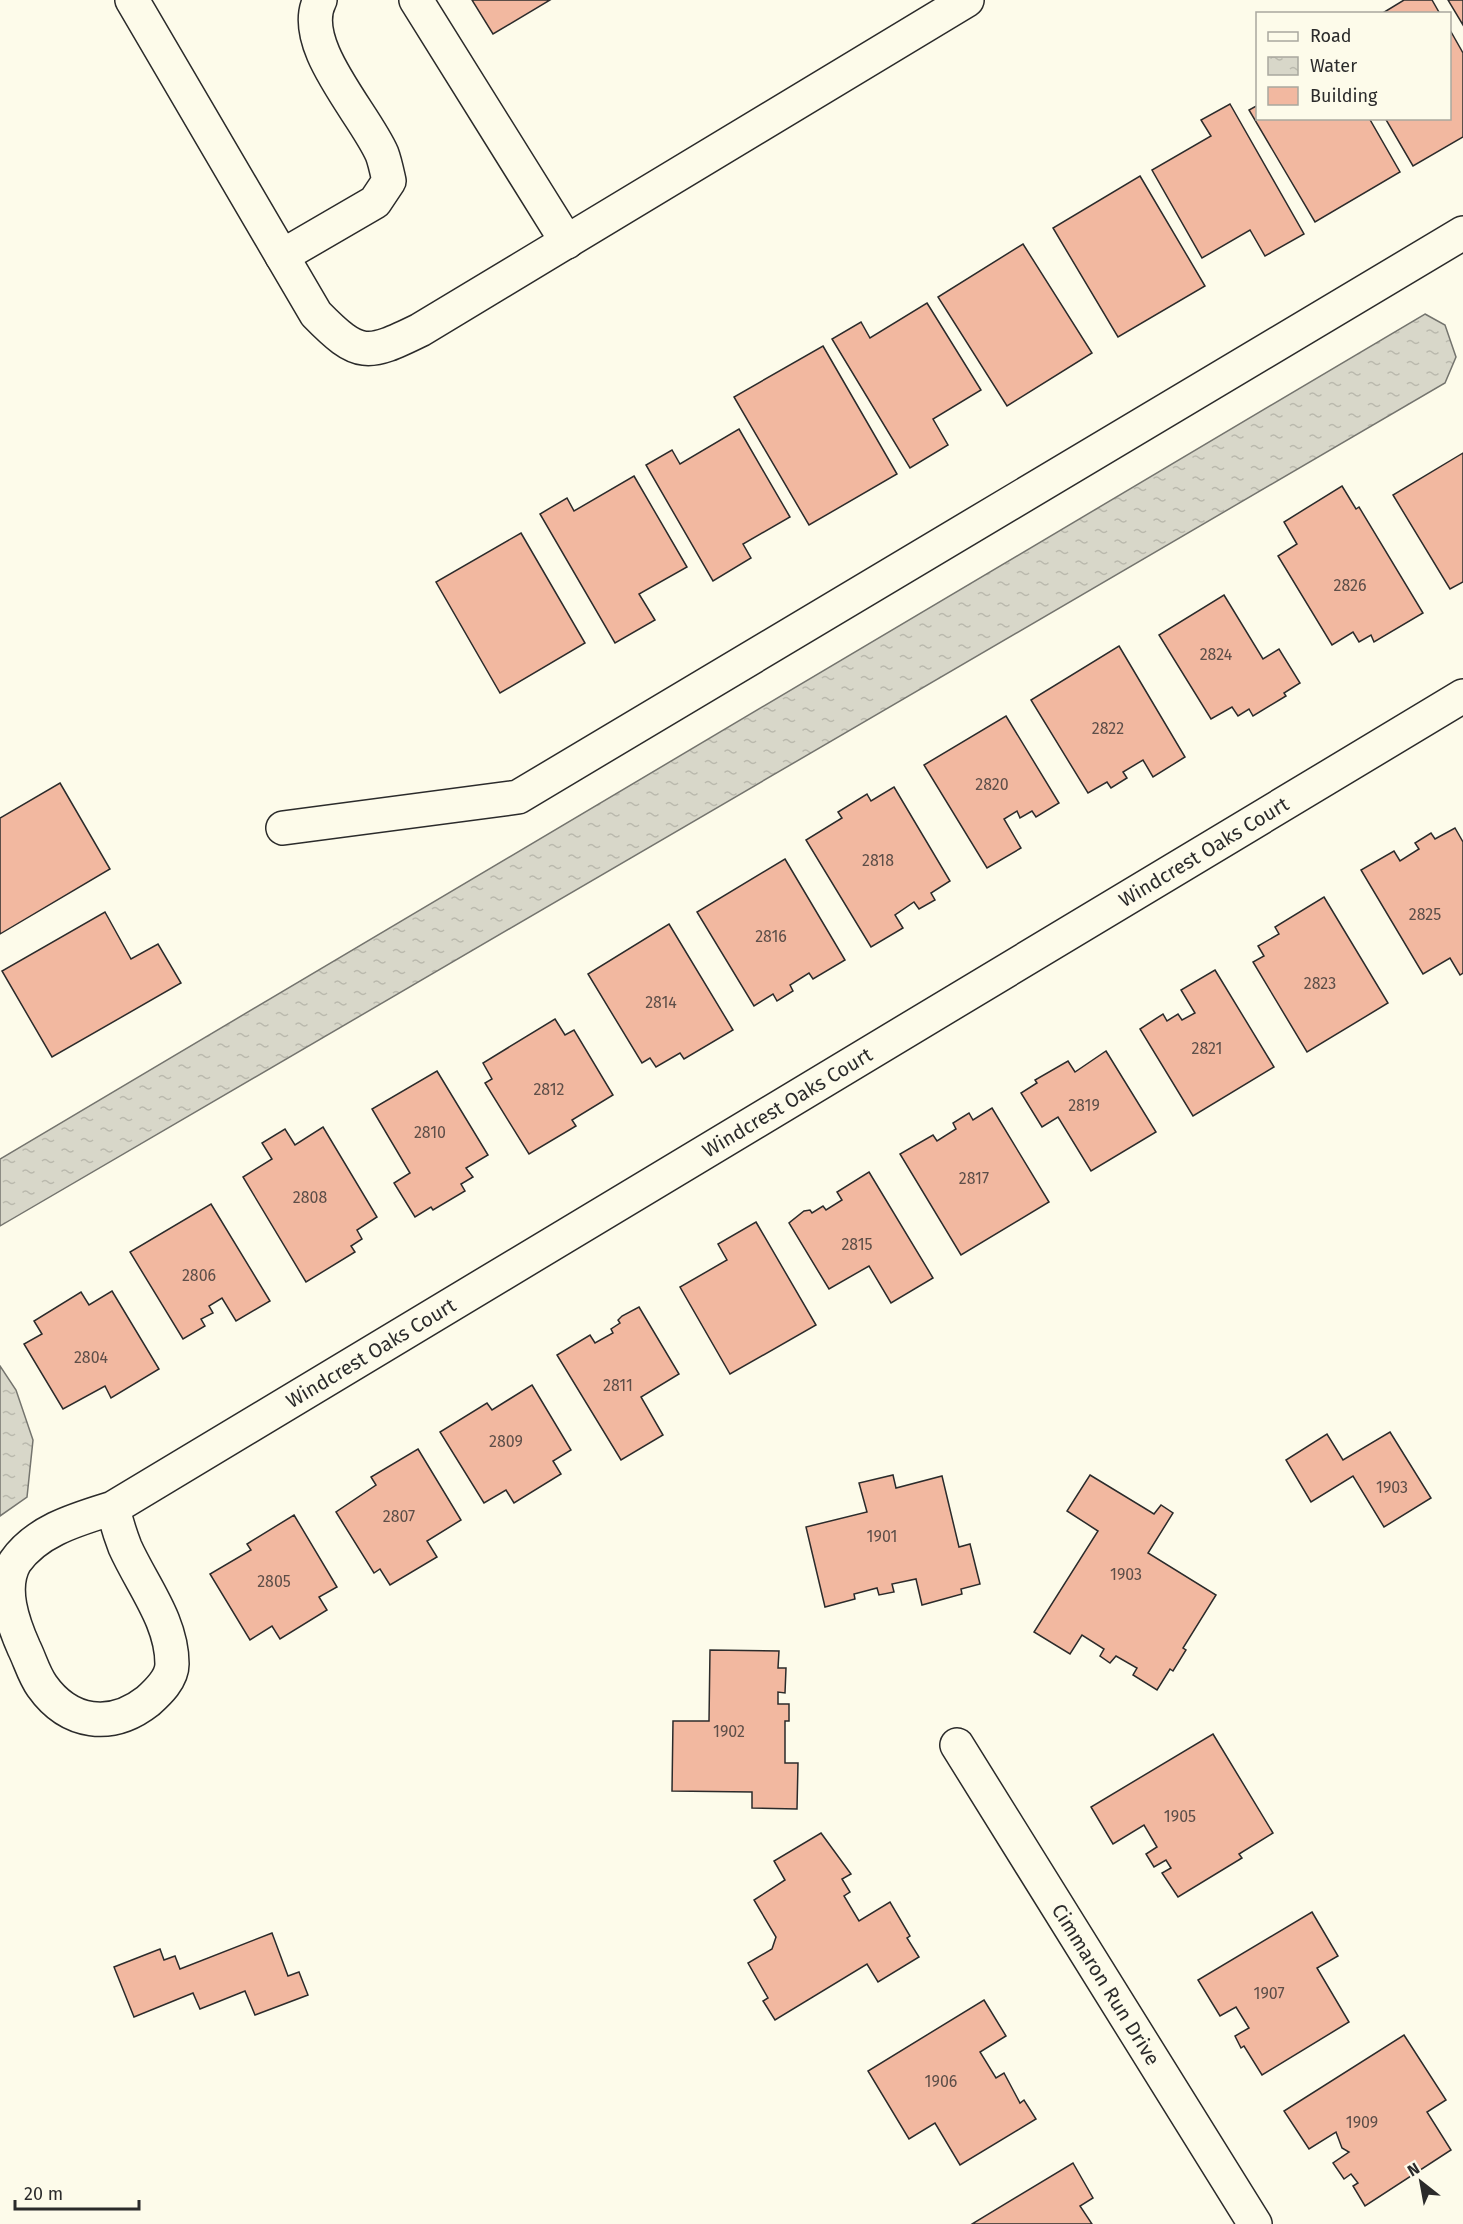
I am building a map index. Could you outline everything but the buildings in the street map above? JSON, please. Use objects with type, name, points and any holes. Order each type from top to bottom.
[{"type":"street","points":[[132,0],[316,314],[338,336],[361,349],[387,346],[420,330],[967,0]]},
{"type":"street","points":[[282,256],[375,202],[389,181],[382,154],[330,67],[316,34],[320,0]]},
{"type":"street","points":[[416,0],[567,242]]},
{"type":"street","points":[[283,828],[518,797],[1462,235]]},
{"type":"street","name":"Windcrest Oaks Court","points":[[113,1508],[125,1546],[165,1625],[171,1643],[172,1667],[161,1690],[141,1706],[119,1718],[94,1721],[67,1710],[42,1685],[15,1628],[6,1592],[14,1563],[33,1543],[66,1522],[113,1508],[1463,696]]},
{"type":"street","name":"Cimmaron Run Drive","points":[[957,1745],[1255,2224]]},
{"type":"water","points":[[1425,314],[1445,325],[1456,357],[1445,383],[0,1226],[0,1159]]},
{"type":"water","points":[[0,1366],[16,1390],[33,1440],[27,1497],[0,1516]]}]
